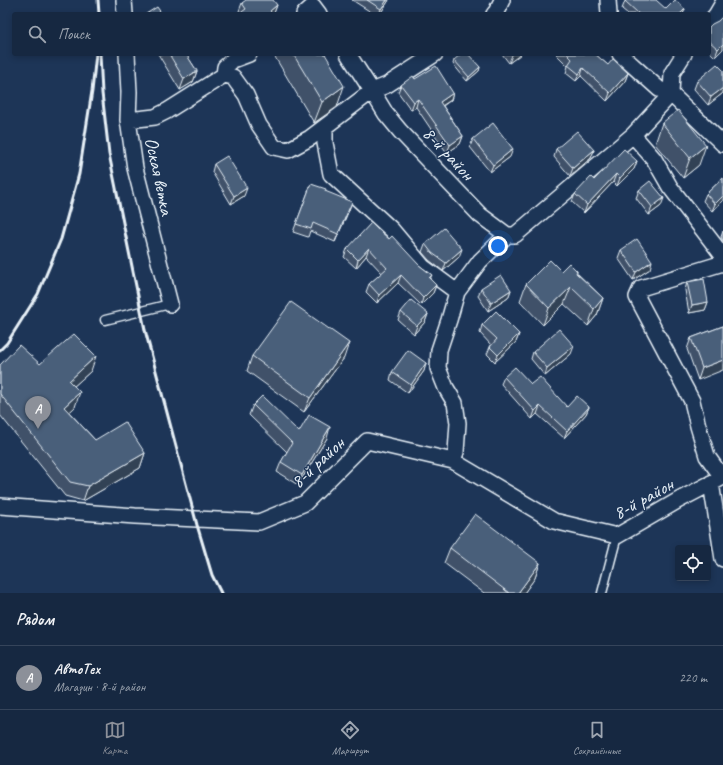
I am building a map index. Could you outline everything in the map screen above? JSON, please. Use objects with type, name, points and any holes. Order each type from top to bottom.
[{"type":"street","points":[[124,0],[125,12]]},
{"type":"street","points":[[496,12],[502,0]]},
{"type":"street","points":[[608,0],[609,12]]},
{"type":"street","points":[[711,21],[716,16],[723,3]]},
{"type":"street","name":"Оская ветка","points":[[127,56],[128,120],[135,168],[170,304]]},
{"type":"street","points":[[224,75],[225,67],[234,60],[244,56]]},
{"type":"street","name":"8-й район","points":[[349,56],[386,114],[400,131],[480,215],[507,235]]},
{"type":"street","points":[[128,120],[155,117],[224,75],[233,77],[246,95],[259,125],[274,147],[288,150],[310,138],[372,91],[387,84],[432,56]]},
{"type":"street","points":[[622,56],[659,89],[671,94],[723,144]]},
{"type":"street","points":[[453,461],[456,452],[458,423],[455,403],[446,388],[438,368],[439,350],[457,292],[480,261],[507,235],[515,235],[633,135],[671,94],[672,73],[683,56]]},
{"type":"street","points":[[325,127],[325,143],[331,174],[392,230],[423,267],[457,292]]},
{"type":"street","points":[[633,135],[654,159],[670,187],[723,256]]},
{"type":"street","points":[[723,263],[641,288],[637,297],[692,401],[707,456],[718,479],[723,559]]},
{"type":"street","name":"8-й район","points":[[0,506],[135,516],[258,522],[305,503],[367,441],[453,461],[554,521],[617,536],[718,479]]},
{"type":"lane","points":[[105,320],[170,304]]},
{"type":"lane","points":[[602,593],[617,536]]},
{"type":"building","points":[[246,0],[273,0],[277,5],[270,11],[271,12],[242,12],[246,9],[242,3]]},
{"type":"building","points":[[367,0],[387,0],[381,9]]},
{"type":"building","points":[[656,0],[666,9],[675,0],[685,9],[682,12],[637,12],[625,1]]},
{"type":"building","points":[[157,7],[161,12],[149,12]]},
{"type":"building","points":[[723,16],[723,44],[718,49],[711,43],[711,25]]},
{"type":"building","points":[[170,56],[187,56],[197,71],[184,79]]},
{"type":"building","points":[[294,56],[326,56],[344,86],[322,102]]},
{"type":"building","points":[[459,56],[470,56],[480,67],[469,77],[454,60]]},
{"type":"building","points":[[569,56],[597,56],[608,65],[613,59],[628,73],[610,93],[583,68],[579,74],[568,65],[572,59]]},
{"type":"building","points":[[717,64],[723,70],[723,88],[711,97],[697,81]]},
{"type":"building","points":[[436,66],[453,93],[440,102],[463,136],[450,145],[418,99],[414,102],[401,85],[413,76],[415,79]]},
{"type":"building","points":[[678,110],[706,145],[690,158],[662,123]]},
{"type":"building","points":[[493,123],[513,149],[493,165],[473,139]]},
{"type":"building","points":[[577,131],[594,150],[573,168],[556,149]]},
{"type":"building","points":[[624,149],[637,161],[620,178],[616,174],[587,205],[575,194],[591,177],[594,180]]},
{"type":"building","points":[[227,156],[247,188],[234,196],[214,164]]},
{"type":"building","points":[[723,178],[723,196],[715,204],[706,194]]},
{"type":"building","points":[[650,181],[664,198],[652,207],[639,190]]},
{"type":"building","points":[[311,184],[326,189],[325,191],[352,202],[338,234],[313,223],[311,229],[296,224]]},
{"type":"building","points":[[371,223],[389,239],[392,236],[419,265],[432,275],[429,278],[436,285],[423,298],[401,275],[379,295],[369,284],[387,268],[369,248],[358,260],[347,249]]},
{"type":"building","points":[[444,228],[462,249],[446,263],[432,253],[425,244]]},
{"type":"building","points":[[637,239],[652,261],[636,272],[621,250]]},
{"type":"building","points":[[550,260],[561,271],[569,263],[577,271],[576,273],[603,298],[594,309],[571,287],[549,308],[526,284]]},
{"type":"building","points":[[501,275],[511,290],[491,303],[481,288]]},
{"type":"building","points":[[704,279],[708,302],[692,305],[687,282]]},
{"type":"building","points":[[411,300],[428,314],[417,326],[401,312]]},
{"type":"building","points":[[291,302],[349,343],[310,398],[252,356]]},
{"type":"building","points":[[496,311],[519,334],[498,355],[490,347],[497,339],[482,325]]},
{"type":"building","points":[[723,326],[723,360],[702,368],[691,338]]},
{"type":"building","points":[[559,329],[574,346],[547,368],[533,352]]},
{"type":"building","points":[[74,334],[96,356],[69,381],[80,392],[64,407],[95,440],[125,422],[145,453],[88,486],[70,482],[0,394],[0,365],[19,345],[40,364]]},
{"type":"building","points":[[408,350],[426,363],[411,385],[392,372]]},
{"type":"building","points":[[515,367],[531,384],[540,377],[567,407],[577,396],[589,407],[567,431],[540,406],[535,411],[504,377]]},
{"type":"building","points":[[262,396],[299,432],[309,415],[330,427],[302,475],[281,462],[292,443],[253,405]]},
{"type":"building","points":[[475,514],[540,563],[518,593],[509,593],[450,548]]},
{"type":"railway","points":[[98,0],[99,12]]},
{"type":"railway","points":[[0,350],[7,343],[38,294],[61,239],[79,174],[96,56]]},
{"type":"railway","points":[[100,56],[102,93],[109,154],[145,330],[197,525],[212,575],[221,593]]},
{"type":"place","name":"АвтоТех","points":[[38,429]]}]
